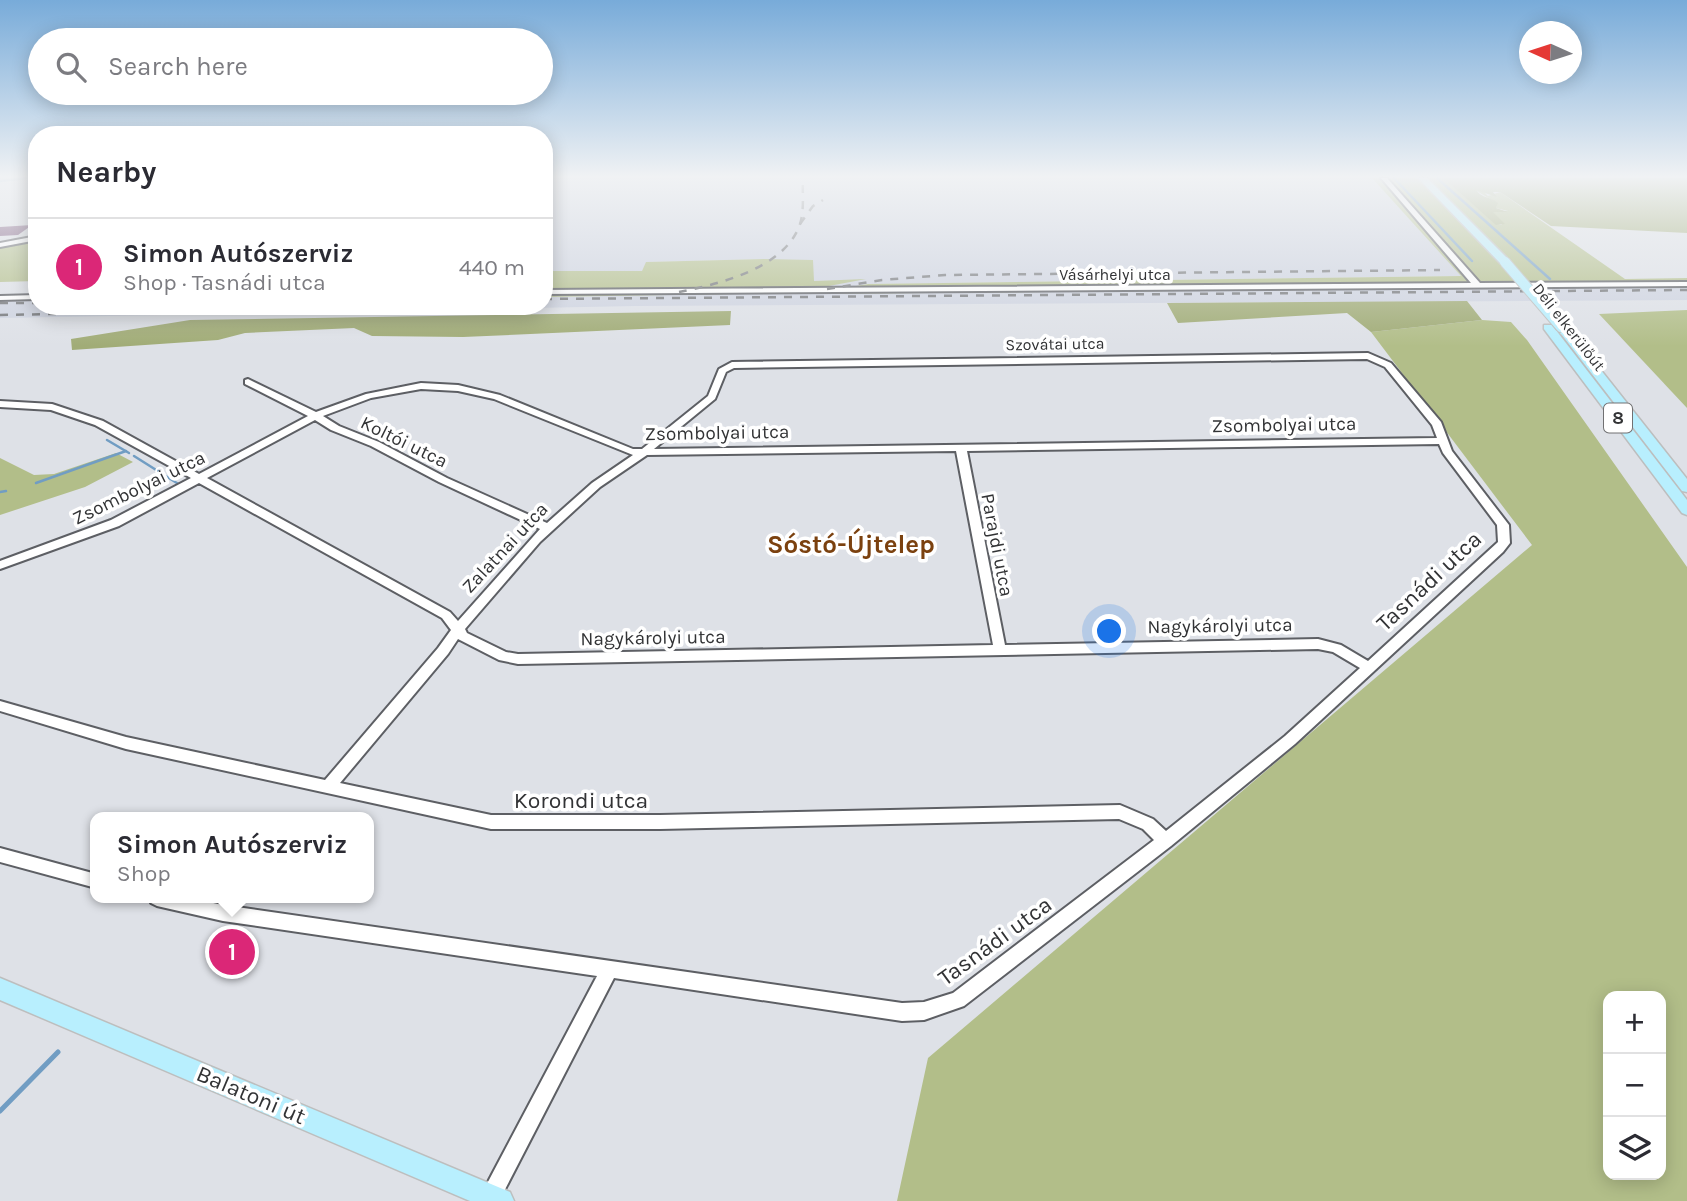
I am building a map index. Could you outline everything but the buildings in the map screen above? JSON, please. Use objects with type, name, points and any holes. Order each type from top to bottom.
[{"type":"main road","name":"Déli elkerülőút","points":[[1470,234],[1499,262]]},
{"type":"main road","name":"Déli elkerülőút","points":[[1473,234],[1687,488]]},
{"type":"main road","name":"Déli elkerülőút","points":[[1554,327],[1687,510]]},
{"type":"main road","name":"Balatoni út","points":[[0,989],[496,1199]]},
{"type":"street","points":[[1433,234],[1478,286]]},
{"type":"street","points":[[0,246],[28,240]]},
{"type":"street","name":"Vásárhelyi utca","points":[[553,292],[1687,284]]},
{"type":"street","points":[[0,298],[28,298]]},
{"type":"street","name":"Szovátai utca","points":[[732,365],[1360,355],[1377,359]]},
{"type":"street","name":"Tasnádi utca","points":[[179,903],[223,913],[902,1012],[924,1011],[958,1000],[1166,841],[1290,740],[1504,543],[1503,525],[1498,514],[1447,451],[1437,424],[1388,365],[1377,359]]},
{"type":"street","name":"Zalatnai utca","points":[[328,786],[548,528],[603,480],[644,452],[712,397],[722,370],[732,365]]},
{"type":"street","name":"Koltói utca","points":[[248,382],[335,429],[375,444],[443,480],[548,528]]},
{"type":"street","name":"Zsombolyai utca","points":[[0,565],[115,523],[315,416],[387,391],[421,386],[458,388],[498,397],[624,450],[644,452],[1443,441]]},
{"type":"street","name":"Nagykárolyi utca","points":[[0,404],[52,407],[79,414],[446,615],[458,631],[487,649],[518,659],[1318,644],[1336,648],[1369,667]]},
{"type":"street","name":"Parajdi utca","points":[[961,448],[1000,650]]},
{"type":"street","name":"Korondi utca","points":[[0,706],[126,743],[475,819],[513,824],[1120,812],[1148,824],[1166,841]]},
{"type":"street","points":[[0,855],[90,879]]},
{"type":"street","points":[[496,1199],[609,971]]},
{"type":"shaded area","points":[[553,234],[1423,234],[1462,276],[868,284],[813,293],[1687,287],[1687,300],[553,308],[553,297],[792,293],[858,280],[814,281],[765,259],[647,262],[642,271],[553,271]]},
{"type":"shaded area","points":[[0,301],[28,301],[28,315],[159,315],[0,318]]},
{"type":"green space","points":[[1423,234],[1560,234],[1625,279],[1687,278],[1687,287],[808,294],[868,284],[1461,276]]},
{"type":"green space","points":[[28,242],[28,281],[0,282],[0,248]]},
{"type":"green space","points":[[813,260],[814,281],[866,279],[792,293],[553,297],[553,271],[642,271],[646,262]]},
{"type":"green space","points":[[1467,301],[1482,320],[1371,332],[1347,313],[1178,323],[1167,303]]},
{"type":"green space","points":[[1687,310],[1687,408],[1599,314]]},
{"type":"green space","points":[[731,311],[730,325],[463,337],[372,336],[354,328],[245,333],[218,340],[72,350],[71,339],[190,320]]},
{"type":"green space","points":[[1482,320],[1511,322],[1527,340],[1687,567],[1687,1201],[897,1201],[928,1058],[1532,545],[1371,332]]},
{"type":"green space","points":[[116,453],[133,462],[85,487],[0,515],[0,458],[34,475],[54,474]]},
{"type":"waterway","points":[[1447,234],[1472,261]]},
{"type":"waterway","points":[[1500,234],[1550,279]]},
{"type":"waterway","points":[[107,440],[126,451]]},
{"type":"waterway","points":[[36,483],[126,451]]},
{"type":"waterway","points":[[134,456],[180,485]]},
{"type":"waterway","points":[[0,492],[6,491]]},
{"type":"waterway","points":[[0,1111],[58,1052]]},
{"type":"railway","points":[[679,292],[748,272],[779,254],[795,234]]},
{"type":"railway","points":[[827,289],[882,280],[945,275],[1440,270]]},
{"type":"railway","points":[[553,299],[1687,290]]},
{"type":"railway","points":[[0,303],[28,303]]},
{"type":"railway","points":[[0,315],[28,314]]},
{"type":"place","name":"Simon Autószerviz","points":[[232,952]]},
{"type":"district","name":"Sóstó-Újtelep","points":[[851,544]]}]
